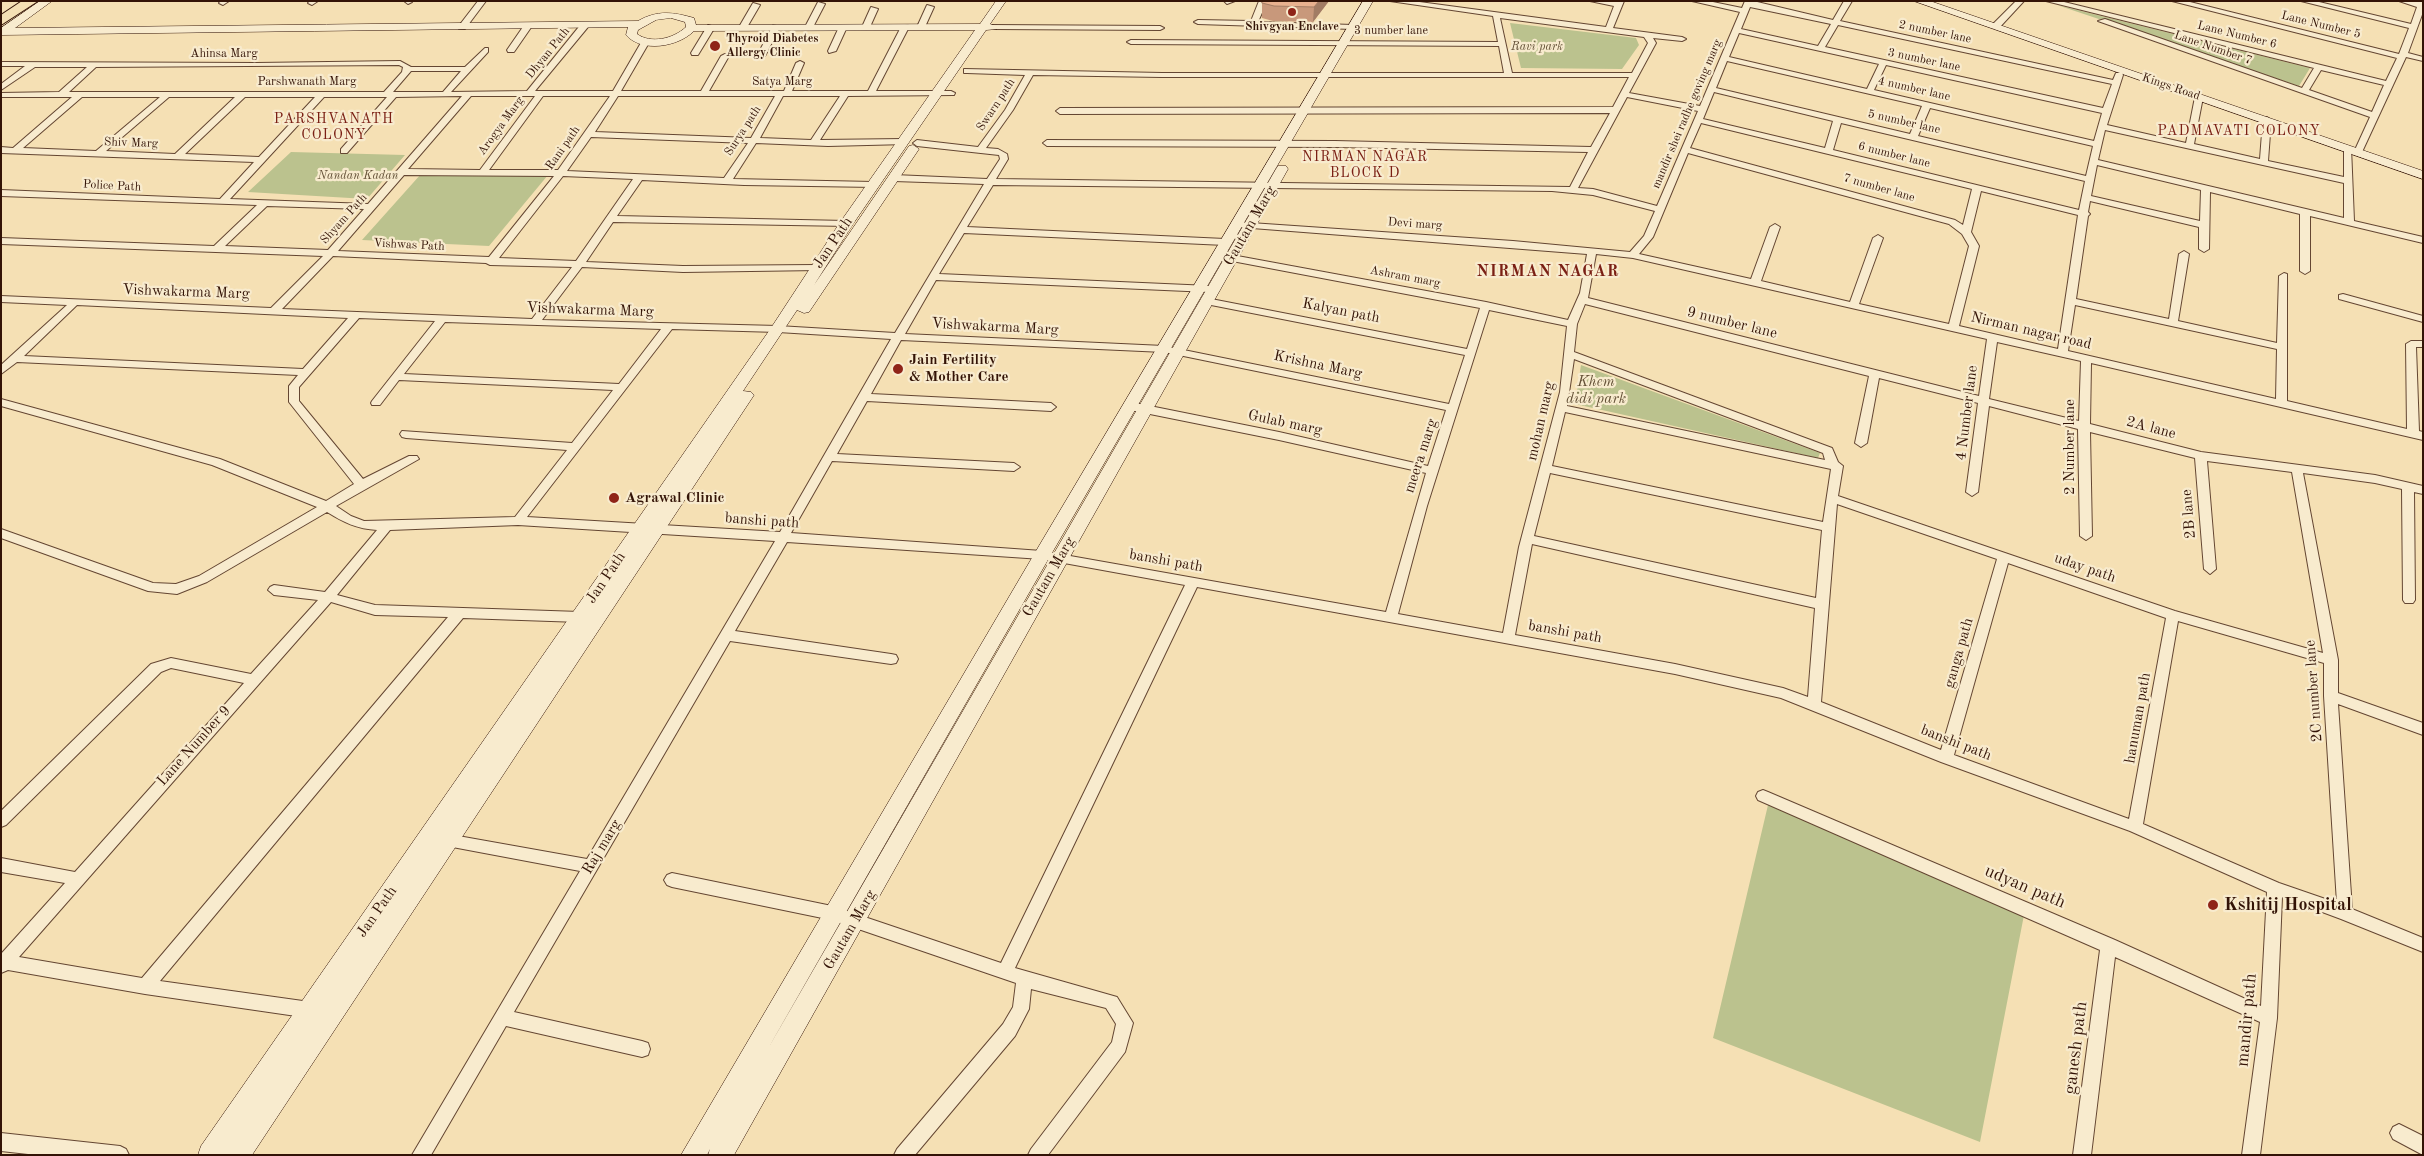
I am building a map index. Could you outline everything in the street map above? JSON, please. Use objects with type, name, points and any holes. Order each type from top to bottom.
[{"type":"highway","points":[[1,11],[16,1]]},
{"type":"highway","points":[[2,28],[32,1]]},
{"type":"street","points":[[2,28],[47,1]]},
{"type":"street","points":[[462,27],[482,1]]},
{"type":"street","points":[[663,16],[670,1]]},
{"type":"street","name":"Jan Path","points":[[944,93],[967,71],[1001,1]]},
{"type":"street","name":"Jan Path","points":[[783,330],[816,268],[873,185],[911,142],[989,27],[1012,1]]},
{"type":"street","points":[[1254,23],[1263,1]]},
{"type":"street","points":[[693,1155],[832,913],[1050,557],[1206,293],[1228,250],[1331,75],[1368,1]]},
{"type":"street","points":[[1351,37],[1379,1]]},
{"type":"street","points":[[1394,1],[1682,39]]},
{"type":"street","points":[[1594,1],[1619,3],[1610,29]]},
{"type":"street","name":"2 number lane","points":[[1696,1],[1748,5],[1837,22],[2116,83]]},
{"type":"street","name":"Kings Road","points":[[1919,1],[2423,175]]},
{"type":"street","points":[[1996,26],[2020,1]]},
{"type":"street","name":"Lane Number 7","points":[[2042,1],[2376,116]]},
{"type":"street","name":"Lane Number 6","points":[[2050,1],[2390,84]]},
{"type":"street","name":"Lane Number 5","points":[[2176,1],[2423,59]]},
{"type":"street","points":[[2305,1],[2413,27]]},
{"type":"street","points":[[2349,222],[2349,181],[2353,150],[2376,116],[2403,55],[2422,3],[2403,1]]},
{"type":"street","points":[[1820,49],[1847,2]]},
{"type":"street","points":[[809,27],[821,4]]},
{"type":"street","points":[[743,27],[756,5]]},
{"type":"street","name":"mandir shei radhe goving marg","points":[[1633,255],[1648,237],[1684,149],[1748,5]]},
{"type":"street","points":[[921,27],[930,7]]},
{"type":"street","points":[[866,27],[874,9]]},
{"type":"street","points":[[1496,15],[1509,76]]},
{"type":"street","points":[[2,28],[585,25],[636,24],[663,16],[686,18],[692,24],[691,28]]},
{"type":"street","points":[[1198,22],[1254,23],[1351,37]]},
{"type":"street","points":[[636,24],[631,31],[631,35],[646,41],[670,40],[684,34],[691,28],[711,27],[1160,28]]},
{"type":"street","name":"Dhyan Path","points":[[528,95],[585,25]]},
{"type":"street","points":[[511,50],[528,26]]},
{"type":"street","points":[[695,53],[711,27]]},
{"type":"street","points":[[762,54],[776,27]]},
{"type":"street","points":[[832,51],[843,27]]},
{"type":"street","points":[[870,94],[905,27]]},
{"type":"street","name":"3 number lane","points":[[1736,30],[2106,111]]},
{"type":"street","points":[[1573,189],[1652,43],[1647,35]]},
{"type":"street","name":"3 number lane","points":[[1131,42],[1351,37],[1501,44]]},
{"type":"street","name":"Rani path","points":[[490,262],[540,202],[561,173],[614,95],[646,41]]},
{"type":"street","points":[[444,95],[485,50]]},
{"type":"street","points":[[703,94],[725,56]]},
{"type":"street","name":"4 number lane","points":[[1724,58],[2098,145]]},
{"type":"street","name":"Ahinsa Marg","points":[[1,64],[400,63],[407,66],[408,69],[467,70]]},
{"type":"street","name":"Surya path","points":[[727,181],[752,140],[784,94],[800,63]]},
{"type":"street","points":[[1869,92],[1883,63]]},
{"type":"street","points":[[3,94],[33,64]]},
{"type":"street","points":[[61,95],[93,65]]},
{"type":"street","points":[[2304,91],[2319,67]]},
{"type":"street","points":[[344,151],[408,69]]},
{"type":"street","points":[[2063,354],[2098,145],[2106,111],[2122,70]]},
{"type":"street","points":[[967,71],[1331,75],[1634,75]]},
{"type":"street","name":"Swarn path","points":[[981,149],[1009,110],[1030,73]]},
{"type":"street","name":"5 number lane","points":[[1711,90],[2091,180]]},
{"type":"street","name":"Satya Marg","points":[[614,95],[944,93]]},
{"type":"street","name":"Parshwanath Marg","points":[[3,94],[614,95]]},
{"type":"street","points":[[814,142],[845,94]]},
{"type":"street","points":[[1624,94],[1702,109]]},
{"type":"street","points":[[16,150],[80,95]]},
{"type":"street","points":[[98,154],[167,95]]},
{"type":"street","points":[[177,157],[242,95]]},
{"type":"street","points":[[222,202],[321,95]]},
{"type":"street","name":"Shyam Path","points":[[274,311],[331,253],[468,95]]},
{"type":"street","name":"Arogya Marg","points":[[483,172],[540,95]]},
{"type":"street","points":[[2189,146],[2199,97]]},
{"type":"street","points":[[1913,138],[1927,105]]},
{"type":"street","points":[[1060,111],[1616,110]]},
{"type":"street","name":"6 number lane","points":[[1697,120],[2085,214]]},
{"type":"street","points":[[1828,152],[1838,120]]},
{"type":"street","points":[[2264,162],[2267,120]]},
{"type":"street","points":[[2103,127],[2349,181]]},
{"type":"street","points":[[588,134],[814,142],[911,142],[981,149]]},
{"type":"street","name":"Jan Path","points":[[237,1155],[448,840],[649,528],[783,330],[894,178],[911,142]]},
{"type":"street","points":[[1047,143],[1595,150]]},
{"type":"street","name":"Raj marg","points":[[421,1155],[726,635],[932,277],[1004,159],[1003,154],[981,149]]},
{"type":"street","name":"7 number lane","points":[[1684,149],[1952,222],[1966,232]]},
{"type":"street","name":"Shiv Marg","points":[[1,150],[261,160]]},
{"type":"street","points":[[2095,162],[2423,240]]},
{"type":"street","points":[[403,172],[561,173],[639,178],[873,185]]},
{"type":"street","points":[[534,323],[578,266],[639,178]]},
{"type":"street","points":[[894,178],[990,182],[1573,189],[1621,198],[1660,209]]},
{"type":"street","points":[[1953,328],[1974,246],[1966,232],[1977,189]]},
{"type":"street","points":[[2204,249],[2206,189]]},
{"type":"street","name":"Police Path","points":[[1,193],[372,207]]},
{"type":"street","points":[[2088,198],[2204,224]]},
{"type":"street","points":[[216,249],[265,204]]},
{"type":"street","points":[[2304,211],[2305,271]]},
{"type":"street","points":[[609,219],[846,224]]},
{"type":"street","name":"Devi marg","points":[[1243,225],[1592,250]]},
{"type":"street","points":[[1755,283],[1774,227]]},
{"type":"street","name":"Ashram marg","points":[[962,230],[1228,250],[1572,324]]},
{"type":"street","points":[[1854,305],[1878,238]]},
{"type":"street","name":"Vishwas Path","points":[[1,242],[331,253],[578,266],[683,269],[816,268]]},
{"type":"street","points":[[1592,250],[1633,255]]},
{"type":"street","name":"mohan marg","points":[[1508,639],[1527,539],[1561,408],[1572,324],[1582,300],[1592,250]]},
{"type":"street","points":[[2173,323],[2184,254]]},
{"type":"street","name":"Nirman nagar road","points":[[1633,255],[2418,435]]},
{"type":"street","points":[[2281,404],[2284,276]]},
{"type":"street","name":"Kalyan path","points":[[932,277],[1148,288],[1206,293],[1470,353]]},
{"type":"street","points":[[2343,297],[2423,319]]},
{"type":"street","name":"Vishwakarma Marg","points":[[1,299],[534,323],[783,330],[1171,350]]},
{"type":"street","name":"9 number lane","points":[[1582,300],[1875,374]]},
{"type":"street","points":[[2071,301],[2282,347]]},
{"type":"street","points":[[1,371],[74,303]]},
{"type":"street","name":"meera marg","points":[[1391,618],[1432,471],[1486,305]]},
{"type":"street","points":[[356,315],[294,386],[294,402],[360,485]]},
{"type":"street","points":[[376,403],[442,319]]},
{"type":"street","points":[[518,521],[668,327]]},
{"type":"street","name":"4 Number lane","points":[[1972,492],[1992,337]]},
{"type":"street","points":[[2418,435],[2410,344],[2423,344]]},
{"type":"street","name":"Krishna Marg","points":[[1171,350],[1452,408]]},
{"type":"street","points":[[1569,354],[1828,451],[1833,465]]},
{"type":"street","points":[[15,359],[306,372]]},
{"type":"street","name":"2 Number lane","points":[[2086,359],[2084,426],[2086,536]]},
{"type":"street","points":[[1861,443],[1875,374]]},
{"type":"street","name":"2A lane","points":[[1875,374],[2201,456],[2375,479],[2423,490]]},
{"type":"street","points":[[397,376],[619,388]]},
{"type":"street","points":[[864,397],[1052,407]]},
{"type":"street","name":"banshi path","points":[[1,402],[216,462],[327,506],[347,519],[363,525],[387,526],[518,521],[649,528],[1050,557],[1675,669],[1783,693],[1946,758],[2135,827],[2276,888],[2345,913],[2423,945]]},
{"type":"street","name":"Gulab marg","points":[[1138,408],[1279,436],[1432,471]]},
{"type":"street","points":[[1561,408],[1837,466],[1820,604],[1814,706]]},
{"type":"street","points":[[406,434],[574,447]]},
{"type":"street","name":"2B lane","points":[[2201,456],[2210,569]]},
{"type":"street","points":[[829,457],[1014,467]]},
{"type":"street","points":[[1,533],[152,588],[177,589],[203,578],[360,485],[412,459]]},
{"type":"street","points":[[1545,468],[1828,527]]},
{"type":"street","name":"2C number lane","points":[[2297,470],[2331,660],[2331,696],[2345,913]]},
{"type":"street","points":[[2408,487],[2409,600]]},
{"type":"street","name":"uday path","points":[[1832,498],[2173,615],[2331,660]]},
{"type":"street","name":"Lane Number 9","points":[[3,964],[328,597],[387,526]]},
{"type":"street","name":"Jan Path","points":[[210,1155],[580,617],[649,528]]},
{"type":"street","points":[[1527,539],[1820,604]]},
{"type":"street","name":"Gautam Marg","points":[[720,1155],[855,922],[1050,557]]},
{"type":"street","name":"ganga path","points":[[1946,758],[2003,558]]},
{"type":"street","points":[[1005,973],[1193,582]]},
{"type":"street","points":[[274,590],[328,597],[374,610],[580,617]]},
{"type":"street","points":[[145,986],[460,612]]},
{"type":"street","name":"hanuman path","points":[[2135,827],[2173,615]]},
{"type":"street","points":[[726,635],[891,659]]},
{"type":"street","points":[[1,821],[156,668],[171,663],[253,680]]},
{"type":"street","points":[[2331,696],[2423,729]]},
{"type":"street","name":"udyan path","points":[[1763,796],[2108,945],[2269,1018]]},
{"type":"street","points":[[448,840],[591,866]]},
{"type":"street","points":[[1,865],[77,879]]},
{"type":"street","points":[[672,880],[832,913],[1005,973],[1110,1002],[1125,1023],[1119,1046],[1037,1155]]},
{"type":"street","name":"mandir path","points":[[2251,1155],[2269,1018],[2276,888]]},
{"type":"street","name":"ganesh path","points":[[2082,1155],[2108,945]]},
{"type":"street","points":[[3,964],[310,1010]]},
{"type":"street","points":[[903,1155],[1009,1030],[1021,1009],[1024,979]]},
{"type":"street","points":[[502,1017],[642,1049]]},
{"type":"street","points":[[2399,1133],[2423,1146]]},
{"type":"street","points":[[1,1142],[16,1149],[120,1155]]},
{"type":"green space","points":[[2057,5],[2310,68],[2299,86]]},
{"type":"green space","name":"Ravi park","points":[[1510,23],[1636,38],[1639,45],[1622,69],[1521,68]]},
{"type":"green space","name":"Nandan Kadan","points":[[291,152],[405,155],[367,199],[248,192]]},
{"type":"green space","points":[[421,174],[548,175],[489,246],[362,240]]},
{"type":"green space","name":"Khem didi park","points":[[1581,365],[1820,453],[1818,458],[1575,404]]},
{"type":"green space","points":[[1768,805],[2024,915],[1980,1142],[1713,1038]]},
{"type":"building","points":[[1263,1],[1319,1],[1314,7],[1274,6],[1262,3]]},
{"type":"place","name":"Shivgyan Enclave","points":[[1292,12]]},
{"type":"place","name":"Thyroid Diabetes Allergy Clinic","points":[[715,46]]},
{"type":"place","name":"Jain Fertility & Mother Care","points":[[898,369]]},
{"type":"place","name":"Agrawal Clinic","points":[[614,498]]},
{"type":"place","name":"Kshitij Hospital","points":[[2213,905]]},
{"type":"district","name":"PARSHVANATH COLONY","points":[[334,128]]},
{"type":"district","name":"PADMAVATI COLONY","points":[[2239,131]]},
{"type":"district","name":"NIRMAN NAGAR BLOCK D","points":[[1365,166]]},
{"type":"district","name":"NIRMAN NAGAR","points":[[1548,272]]}]
